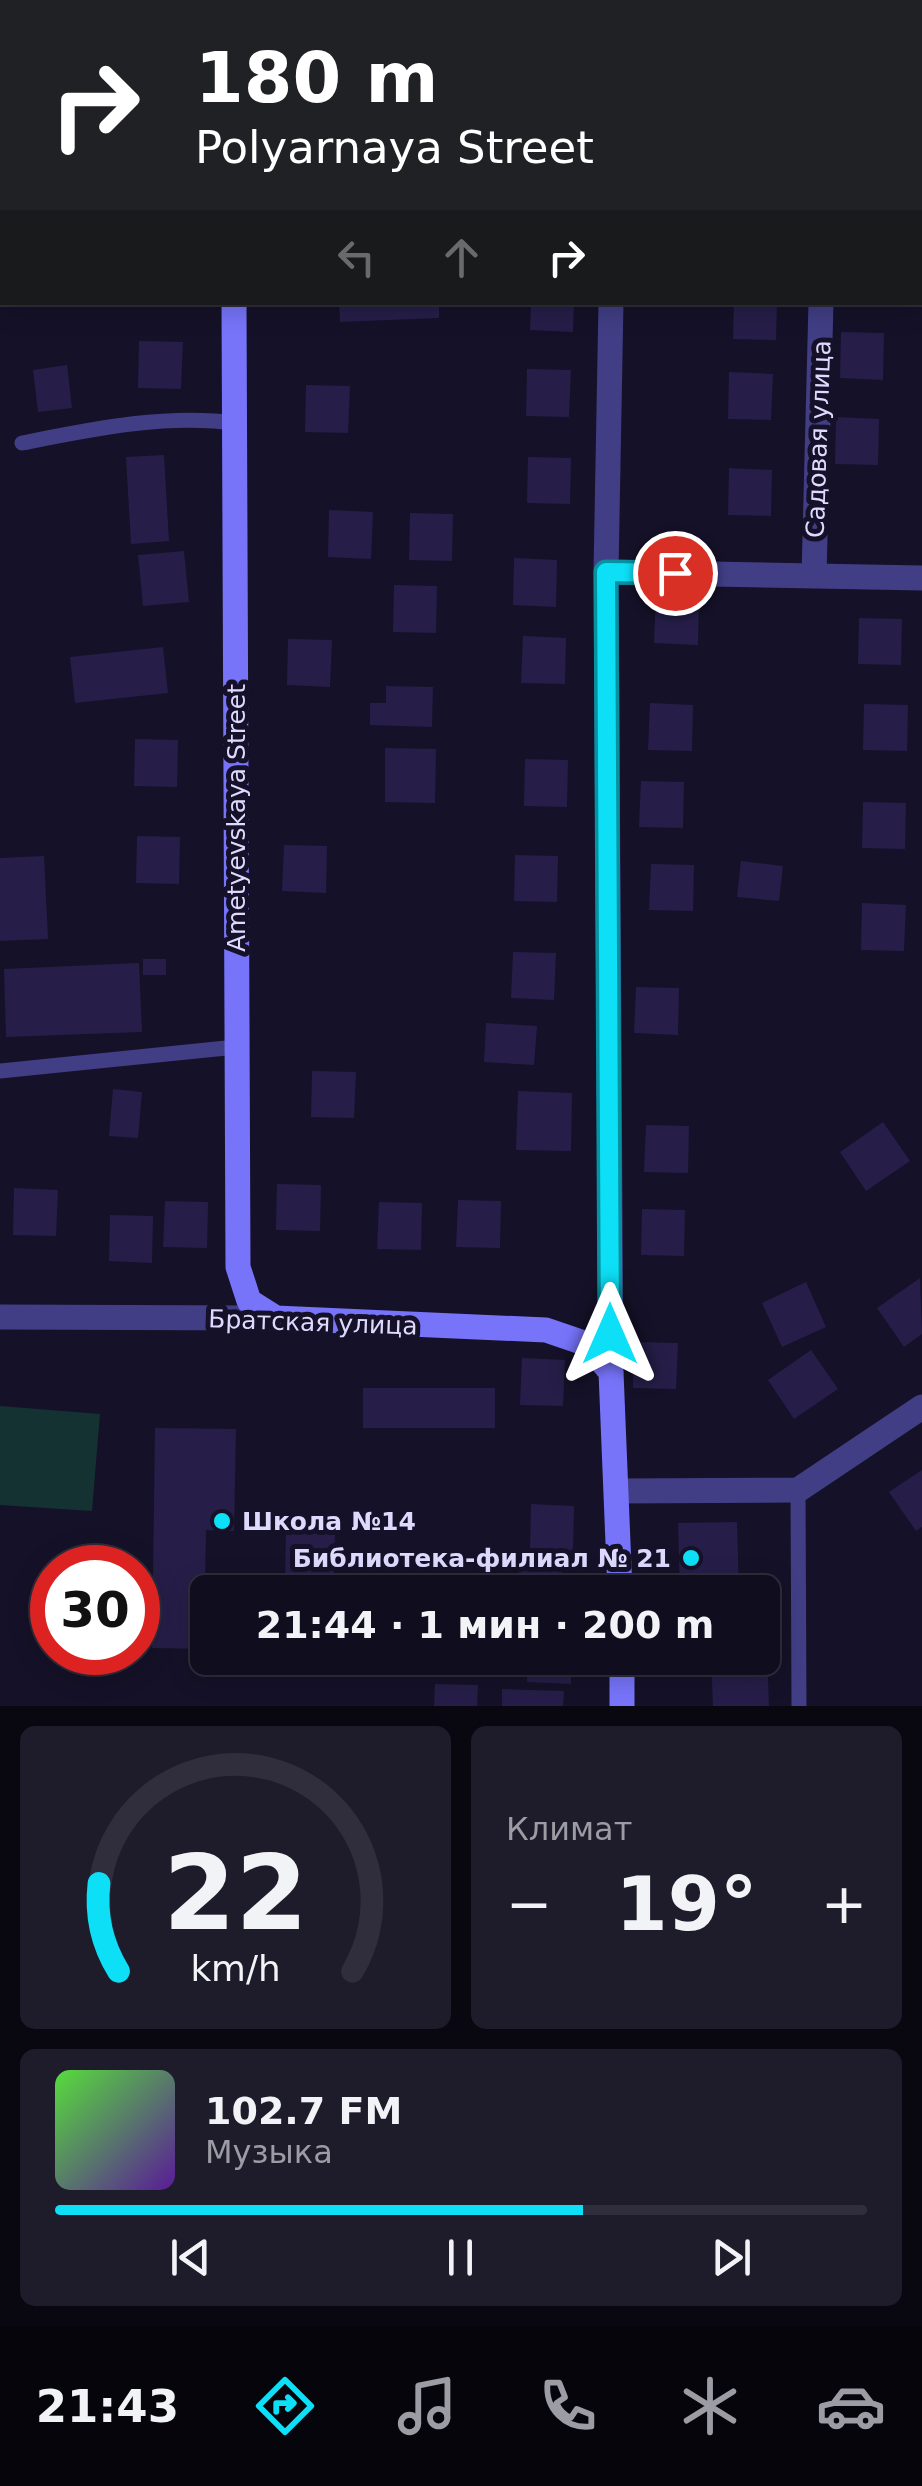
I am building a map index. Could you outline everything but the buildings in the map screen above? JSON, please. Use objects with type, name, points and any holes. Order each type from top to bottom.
[{"type":"street","name":"Ametyevskaya Street","points":[[234,305],[238,1267],[249,1301],[276,1318]]},
{"type":"street","points":[[610,305],[606,572],[611,1372],[619,1575]]},
{"type":"street","name":"Садовая улица","points":[[814,576],[822,305]]},
{"type":"street","points":[[606,572],[922,578]]},
{"type":"street","name":"Братская улица","points":[[0,1317],[276,1318],[546,1330],[587,1344],[611,1372]]},
{"type":"street","points":[[617,1491],[798,1490],[922,1408]]},
{"type":"street","points":[[622,1675],[622,1706]]},
{"type":"lane","points":[[22,443],[125,422],[236,424]]},
{"type":"lane","points":[[0,1071],[236,1047]]},
{"type":"lane","points":[[798,1490],[799,1706]]},
{"type":"green space","points":[[0,1406],[100,1414],[92,1511],[0,1505]]},
{"type":"place","name":"Школа №14","points":[[222,1521]]},
{"type":"place","name":"Библиотека-филиал № 21","points":[[691,1558]]},
{"type":"route","points":[[610,1334],[606,572],[675,573]]}]
